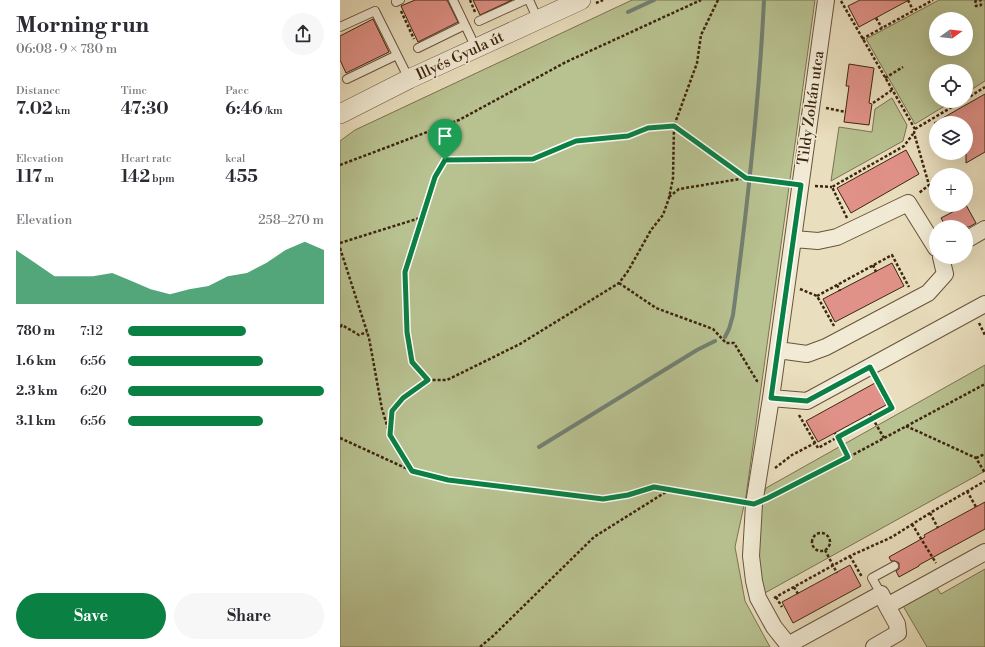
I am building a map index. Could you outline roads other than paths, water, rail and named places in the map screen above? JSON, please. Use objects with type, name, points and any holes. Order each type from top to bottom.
[{"type":"street","name":"Illyés Gyula út","points":[[340,114],[409,79],[581,0]]},
{"type":"street","name":"Tildy Zoltán utca","points":[[789,646],[774,627],[758,598],[754,581],[752,556],[754,504],[794,239],[808,186],[826,0]]},
{"type":"street","points":[[794,239],[818,241],[837,237],[908,203],[929,237]]},
{"type":"street","points":[[973,236],[985,229]]},
{"type":"street","points":[[778,350],[807,354],[826,347],[928,293],[945,274],[943,264]]},
{"type":"street","points":[[772,392],[792,400],[807,401],[985,304]]},
{"type":"street","points":[[789,646],[884,600],[943,575],[985,552]]},
{"type":"street","points":[[874,647],[898,633],[897,624],[884,600]]},
{"type":"lane","points":[[453,0],[476,48]]},
{"type":"lane","points":[[479,21],[524,0]]},
{"type":"lane","points":[[529,0],[538,20]]},
{"type":"lane","points":[[340,27],[375,11],[409,79]]},
{"type":"lane","points":[[418,48],[465,25]]},
{"type":"lane","points":[[347,79],[397,55]]},
{"type":"lane","points":[[884,600],[872,578],[894,566]]},
{"type":"waterway","points":[[628,12],[654,0]]},
{"type":"waterway","points":[[725,337],[733,315],[748,197],[756,118],[764,0]]},
{"type":"waterway","points":[[539,447],[697,350],[715,341]]}]
